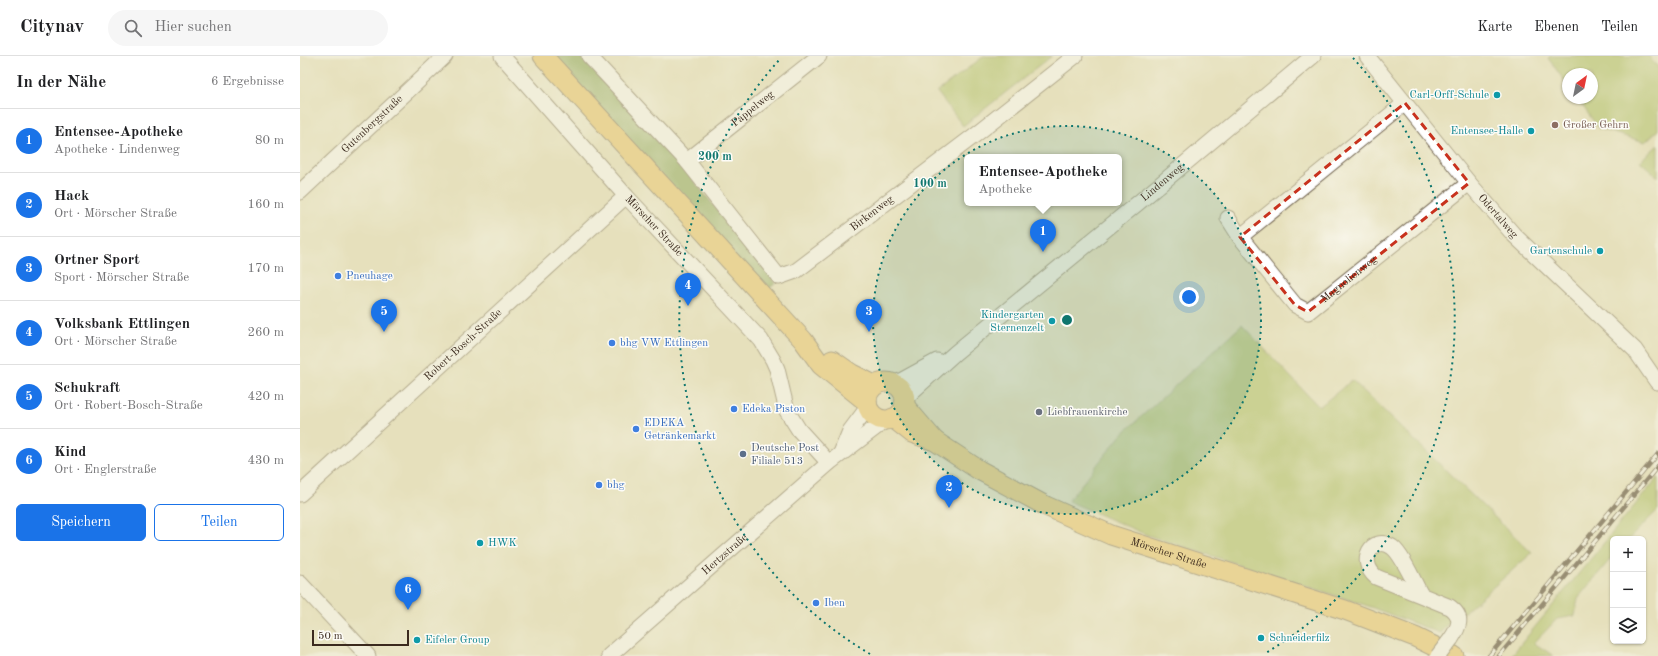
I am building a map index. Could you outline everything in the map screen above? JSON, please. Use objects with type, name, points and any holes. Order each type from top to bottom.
[{"type":"main road","points":[[543,56],[803,340],[821,365],[869,398],[884,382],[897,405]]},
{"type":"main road","name":"Mörscher Straße","points":[[869,398],[875,417],[897,405],[912,434],[935,441],[978,470],[1039,503],[1111,535],[1345,610],[1415,637],[1453,648]]},
{"type":"street","name":"Gutenbergstraße","points":[[300,192],[445,56]]},
{"type":"street","name":"Mörscher Straße","points":[[502,56],[626,196],[761,340],[773,360],[787,411],[792,421],[829,463]]},
{"type":"street","points":[[589,56],[686,161]]},
{"type":"street","name":"Pappelweg","points":[[686,161],[819,56]]},
{"type":"street","name":"Birkenweg","points":[[686,161],[779,277],[796,271],[975,135],[1075,56]]},
{"type":"street","name":"Lindenweg","points":[[897,405],[954,353],[1313,56]]},
{"type":"street","name":"Odertalweg","points":[[1367,56],[1469,183],[1514,235],[1635,350],[1657,382]]},
{"type":"street","points":[[1240,237],[1405,103]]},
{"type":"street","name":"Magnolienweg","points":[[1228,218],[1240,237],[1295,305],[1308,312],[1469,183]]},
{"type":"street","name":"Robert-Bosch-Straße","points":[[300,494],[626,196]]},
{"type":"street","name":"Hertzstraße","points":[[841,453],[850,431],[869,398]]},
{"type":"street","name":"Hertzstraße","points":[[609,656],[829,463],[861,440],[897,405]]},
{"type":"street","points":[[300,582],[368,656]]},
{"type":"street","points":[[1421,595],[1450,607],[1459,616],[1459,625],[1453,648],[1438,656]]},
{"type":"highlighted area","points":[[1405,103],[1469,183],[1308,312],[1295,305],[1240,237]]},
{"type":"green space","points":[[551,56],[580,56],[686,171],[776,283],[766,291]]},
{"type":"green space","points":[[984,56],[1052,56],[963,126],[937,92]]},
{"type":"green space","points":[[1551,56],[1649,56],[1658,67],[1658,130],[1645,142],[1599,129],[1581,104],[1598,104],[1598,68],[1562,68],[1562,78],[1548,58]]},
{"type":"green space","points":[[1658,145],[1658,177],[1640,161]]},
{"type":"green space","points":[[1242,325],[1319,407],[1352,380],[1532,553],[1466,611],[1451,620],[1440,633],[1365,605],[1147,535],[1068,501],[1121,435]]},
{"type":"green space","points":[[1658,477],[1658,510],[1632,536],[1610,536],[1610,560],[1578,598],[1575,616],[1557,619],[1534,643],[1554,656],[1511,656]]},
{"type":"railway","points":[[1489,656],[1658,454]]},
{"type":"railway","points":[[1499,656],[1658,466]]},
{"type":"place","name":"Carl-Orff-Schule","points":[[1497,95]]},
{"type":"place","name":"Großer Gehrn","points":[[1555,125]]},
{"type":"place","name":"Entensee-Halle","points":[[1531,131]]},
{"type":"place","name":"Gartenschule","points":[[1600,251]]},
{"type":"place","name":"Entensee-Apotheke","points":[[1043,252]]},
{"type":"place","name":"Pneuhage","points":[[338,276]]},
{"type":"place","name":"Volksbank Ettlingen","points":[[688,306]]},
{"type":"place","name":"Kindergarten Sternenzelt","points":[[1052,321]]},
{"type":"place","name":"Schukraft","points":[[384,332]]},
{"type":"place","name":"Ortner Sport","points":[[869,332]]},
{"type":"place","name":"bhg VW Ettlingen","points":[[612,343]]},
{"type":"place","name":"Edeka Piston","points":[[734,409]]},
{"type":"place","name":"Liebfrauenkirche","points":[[1039,412]]},
{"type":"place","name":"EDEKA Getränkemarkt","points":[[636,429]]},
{"type":"place","name":"Deutsche Post Filiale 513","points":[[743,454]]},
{"type":"place","name":"bhg","points":[[599,485]]},
{"type":"place","name":"Hack","points":[[949,508]]},
{"type":"place","name":"HWK","points":[[480,543]]},
{"type":"place","name":"Iben","points":[[816,603]]},
{"type":"place","name":"Kind","points":[[408,610]]},
{"type":"place","name":"Schneiderfilz","points":[[1261,638]]},
{"type":"place","name":"Eifeler Group","points":[[417,640]]}]
